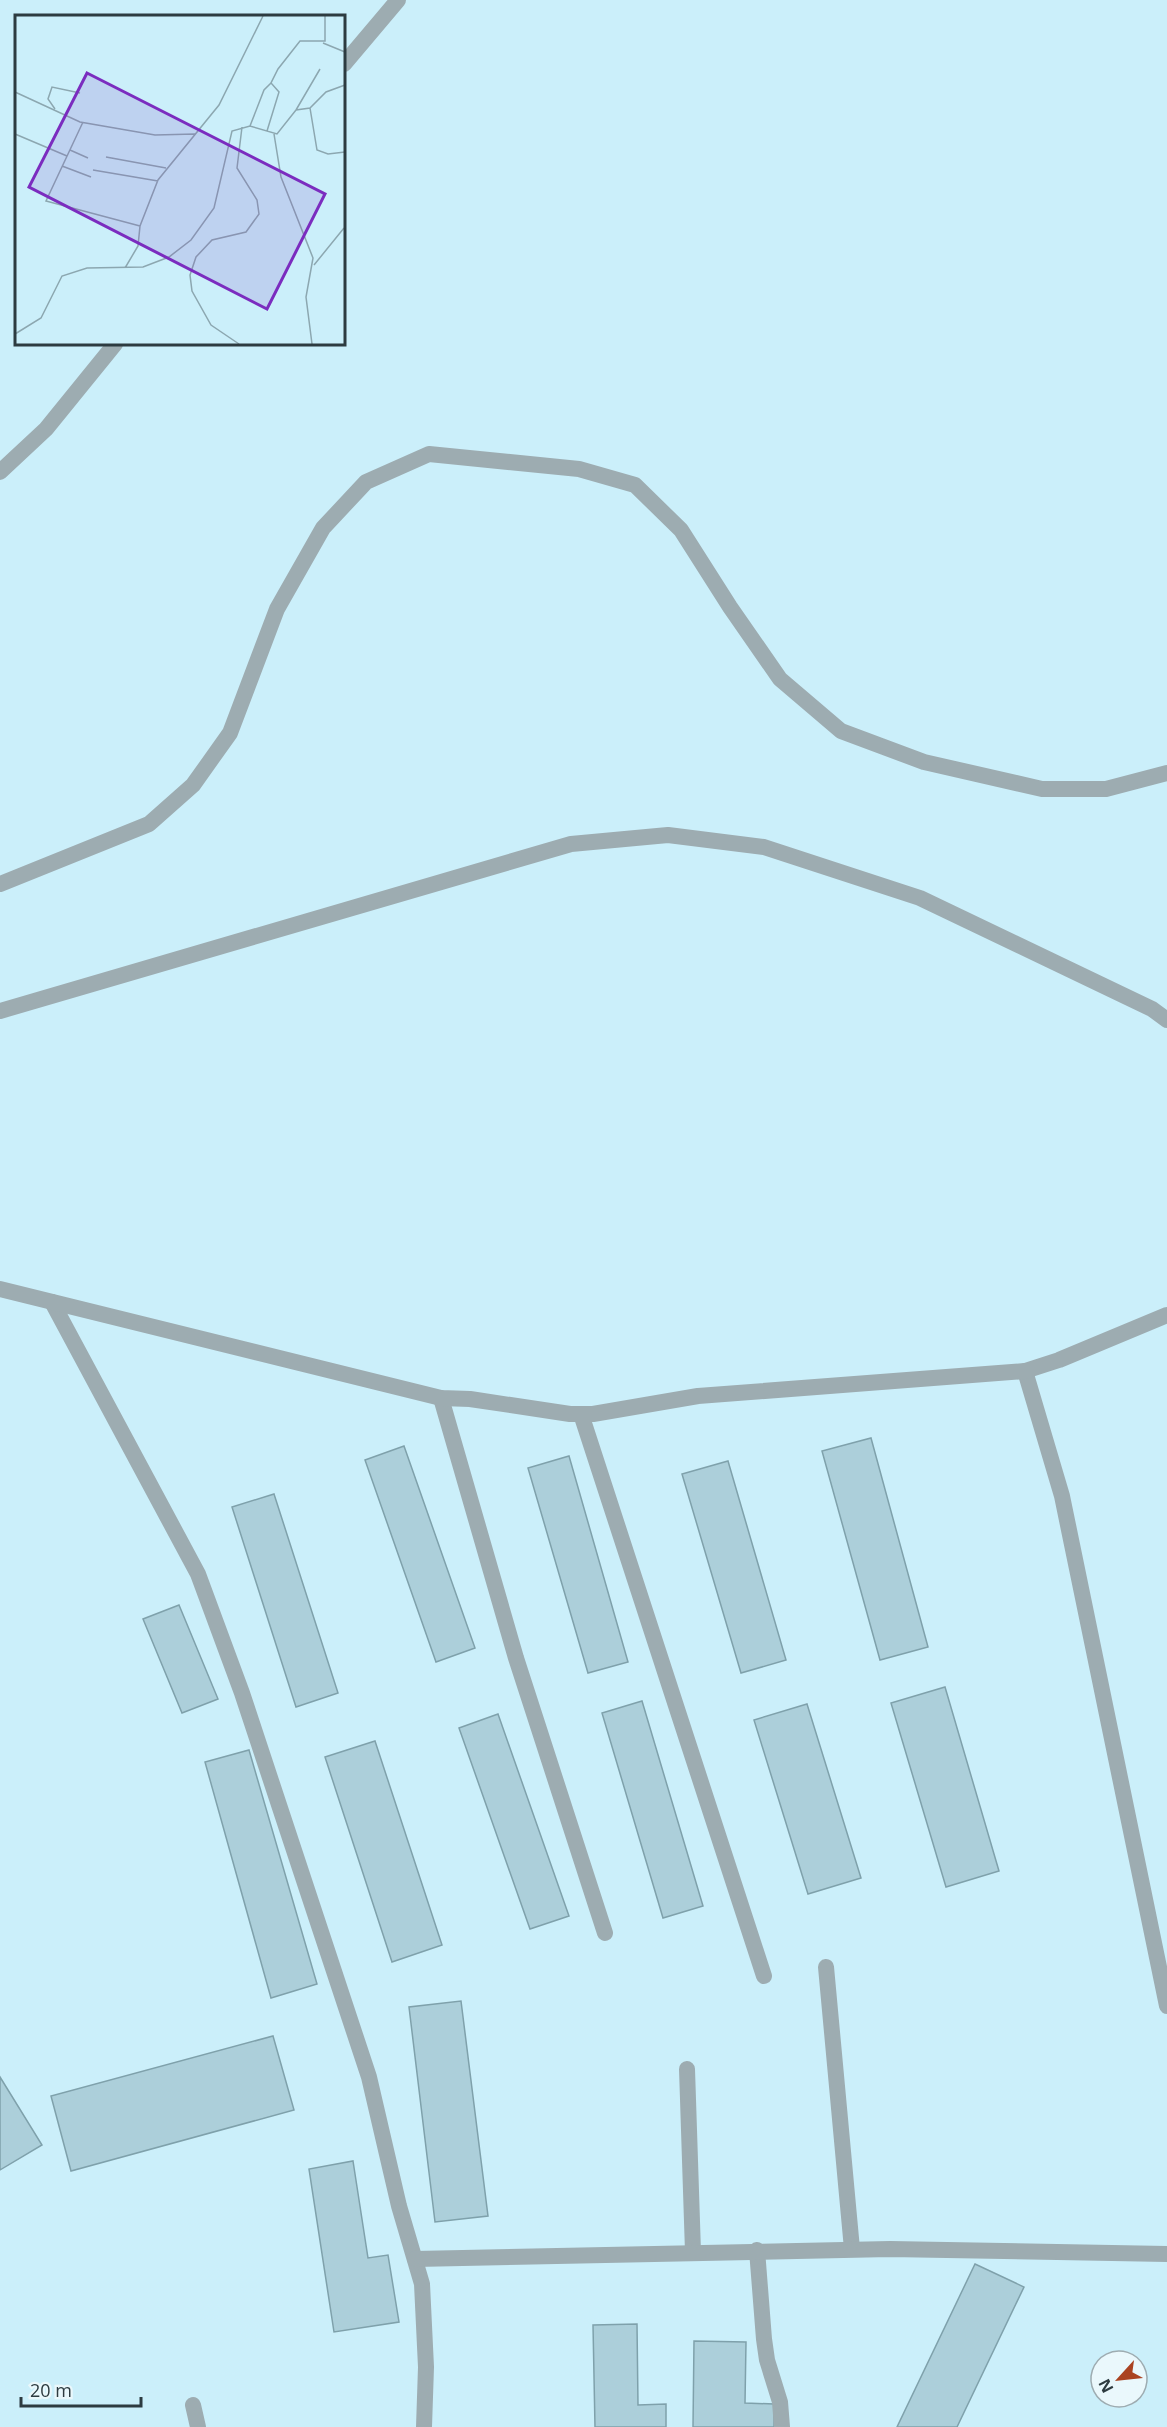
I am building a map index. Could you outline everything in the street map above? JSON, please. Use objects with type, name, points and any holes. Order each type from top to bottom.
[{"type":"street","points":[[345,63],[398,0]]},
{"type":"street","points":[[0,472],[46,429],[114,345]]},
{"type":"street","points":[[0,884],[149,824],[193,785],[230,733],[277,609],[323,528],[366,482],[429,454],[579,468],[635,485],[681,530],[780,679],[841,731],[924,762],[1042,789],[1106,789],[1167,772]]},
{"type":"street","points":[[0,1011],[572,844],[668,835],[764,847],[920,898],[1152,1009],[1167,1020]]},
{"type":"street","points":[[0,1289],[441,1398],[470,1399],[581,1414],[593,1414],[698,1396],[1025,1371],[1059,1360],[1167,1315]]},
{"type":"street","points":[[52,1302],[198,1574],[219,1626],[369,2077],[399,2206],[422,2284],[426,2367],[424,2427]]},
{"type":"street","points":[[1025,1371],[1062,1496],[1167,2006]]},
{"type":"street","points":[[441,1398],[516,1658],[605,1933]]},
{"type":"street","points":[[581,1414],[764,1977]]},
{"type":"street","points":[[826,1966],[852,2249]]},
{"type":"street","points":[[687,2069],[693,2252]]},
{"type":"street","points":[[415,2259],[852,2249],[1167,2254]]},
{"type":"street","points":[[757,2250],[764,2339],[767,2360],[780,2402],[782,2427]]},
{"type":"street","points":[[193,2405],[198,2427]]},
{"type":"building","points":[[871,1438],[928,1647],[880,1660],[822,1451]]},
{"type":"building","points":[[404,1446],[475,1648],[436,1662],[365,1460]]},
{"type":"building","points":[[569,1456],[628,1662],[588,1673],[528,1468]]},
{"type":"building","points":[[728,1461],[786,1660],[741,1673],[682,1474]]},
{"type":"building","points":[[274,1494],[338,1693],[296,1707],[232,1507]]},
{"type":"building","points":[[179,1605],[218,1699],[182,1713],[143,1619]]},
{"type":"building","points":[[945,1687],[999,1871],[946,1887],[891,1703]]},
{"type":"building","points":[[642,1701],[703,1906],[663,1918],[602,1713]]},
{"type":"building","points":[[807,1704],[861,1878],[808,1894],[754,1720]]},
{"type":"building","points":[[498,1714],[569,1916],[530,1929],[459,1728]]},
{"type":"building","points":[[375,1741],[442,1945],[392,1962],[325,1757]]},
{"type":"building","points":[[249,1750],[317,1984],[271,1998],[205,1762]]},
{"type":"building","points":[[461,2001],[488,2216],[435,2222],[409,2007]]},
{"type":"building","points":[[273,2036],[294,2110],[71,2171],[51,2096]]},
{"type":"building","points":[[0,2077],[42,2145],[0,2170]]},
{"type":"building","points":[[353,2161],[368,2258],[388,2255],[399,2322],[334,2332],[309,2169]]},
{"type":"building","points":[[975,2264],[1024,2287],[957,2427],[897,2427]]},
{"type":"building","points":[[637,2324],[638,2405],[666,2404],[666,2427],[595,2427],[593,2325]]},
{"type":"building","points":[[694,2341],[746,2342],[745,2403],[774,2404],[774,2427],[693,2427]]}]
